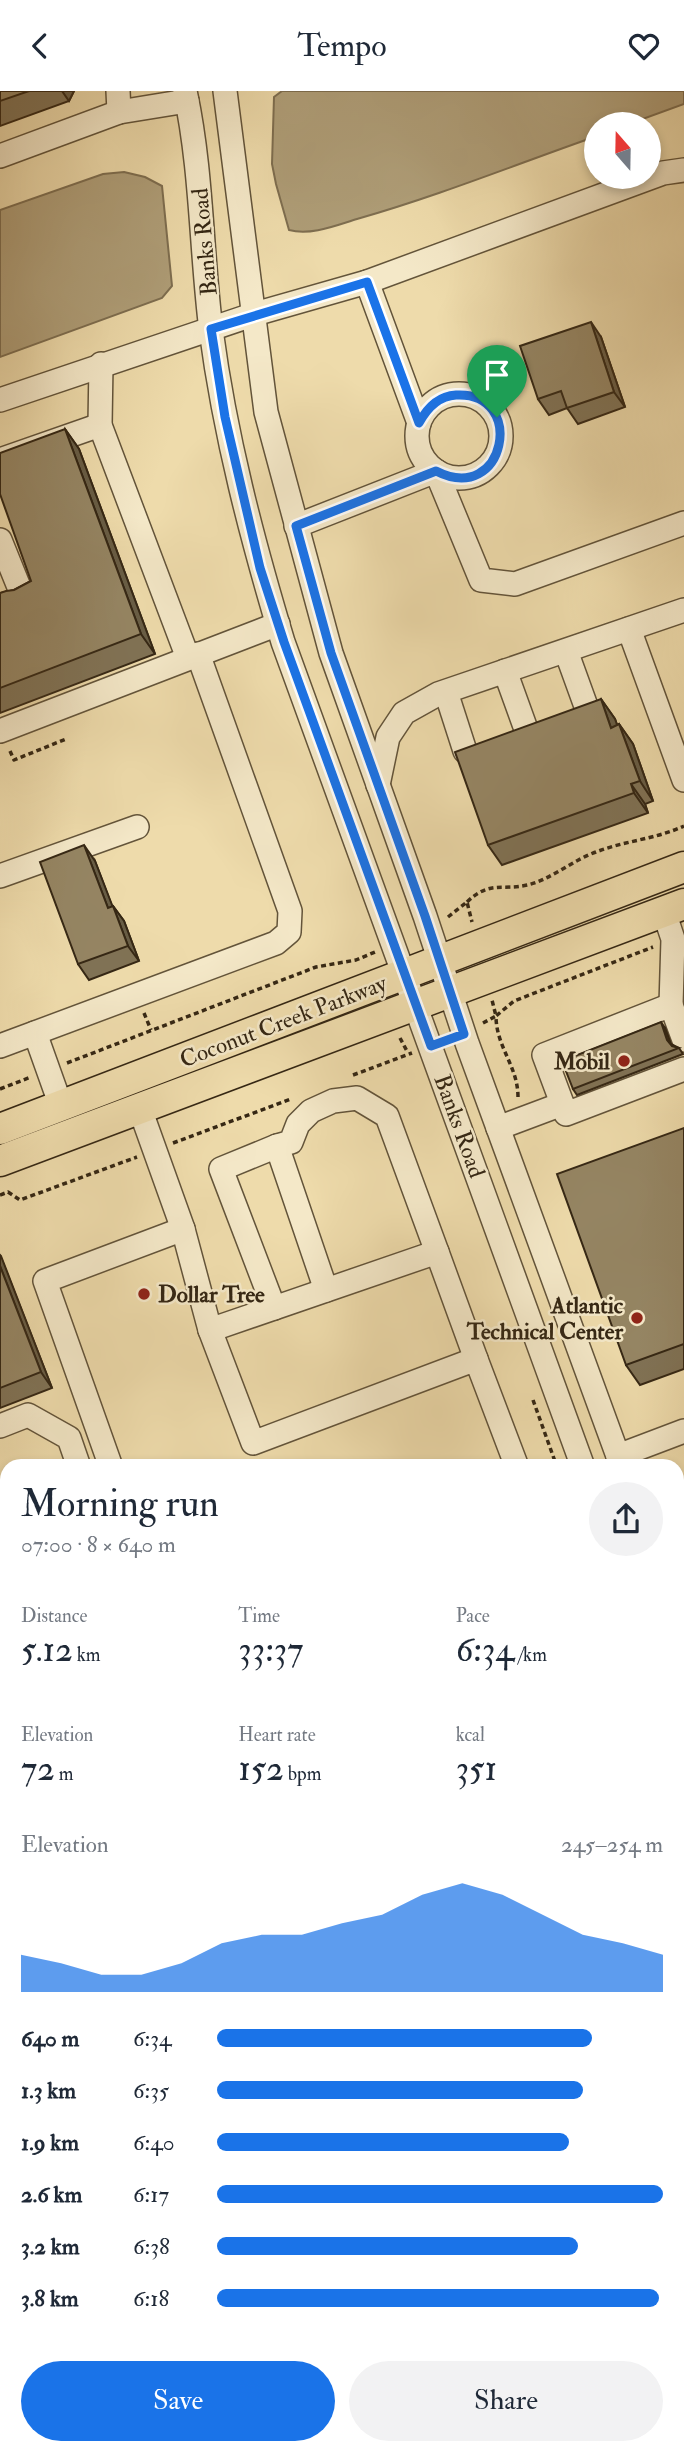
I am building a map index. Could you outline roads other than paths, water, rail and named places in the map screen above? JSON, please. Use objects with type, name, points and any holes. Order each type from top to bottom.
[{"type":"main road","name":"Coconut Creek Parkway","points":[[0,1129],[684,867]]},
{"type":"main road","name":"Coconut Creek Parkway","points":[[0,1161],[450,993],[674,918]]},
{"type":"street","name":"Banks Road","points":[[225,91],[266,412],[331,653],[498,1128],[619,1459]]},
{"type":"street","name":"Banks Road","points":[[186,96],[200,185],[211,329],[225,417],[260,568],[580,1459]]},
{"type":"street","points":[[0,156],[118,101],[186,96]]},
{"type":"street","points":[[0,400],[255,314],[367,282],[663,173],[684,170]]},
{"type":"street","points":[[367,282],[419,423],[418,445],[428,464],[446,476],[468,477],[487,468],[499,449],[501,439],[497,417],[482,401],[472,397],[451,395],[432,405],[419,423]]},
{"type":"street","points":[[0,1046],[276,943],[289,932],[290,911],[193,656],[100,425],[101,365]]},
{"type":"street","points":[[0,460],[100,425]]},
{"type":"street","points":[[296,526],[436,471]]},
{"type":"street","points":[[436,471],[481,580],[515,584],[684,523]]},
{"type":"street","points":[[0,540],[23,597]]},
{"type":"street","points":[[378,785],[388,737],[404,713],[446,692],[684,612]]},
{"type":"street","points":[[4,737],[193,656],[278,624]]},
{"type":"street","points":[[629,629],[679,749],[684,780]]},
{"type":"street","points":[[566,651],[587,709]]},
{"type":"street","points":[[505,671],[527,732]]},
{"type":"street","points":[[446,692],[466,751]]},
{"type":"street","points":[[0,876],[138,827]]},
{"type":"street","points":[[674,918],[671,1005],[684,1040]]},
{"type":"street","points":[[670,1070],[599,1095],[566,1114],[544,1055],[582,1048],[615,1036],[645,1024],[671,1005]]},
{"type":"street","points":[[35,1033],[61,1106]]},
{"type":"street","points":[[274,1308],[221,1168],[291,1142],[298,1123],[311,1111],[333,1101],[357,1098],[387,1116],[514,1459]]},
{"type":"street","points":[[498,1128],[562,1104]]},
{"type":"street","points":[[140,1109],[183,1229],[211,1330],[253,1443],[476,1359]]},
{"type":"street","points":[[277,1146],[326,1290]]},
{"type":"street","points":[[108,1459],[44,1281],[183,1229]]},
{"type":"street","points":[[211,1330],[437,1252]]},
{"type":"street","points":[[0,1426],[28,1415],[69,1438],[76,1459]]},
{"type":"street","points":[[624,1459],[684,1431]]},
{"type":"place","name":"Mobil","points":[[624,1061]]},
{"type":"place","name":"Dollar Tree","points":[[144,1294]]},
{"type":"place","name":"Atlantic Technical Center","points":[[637,1318]]}]
